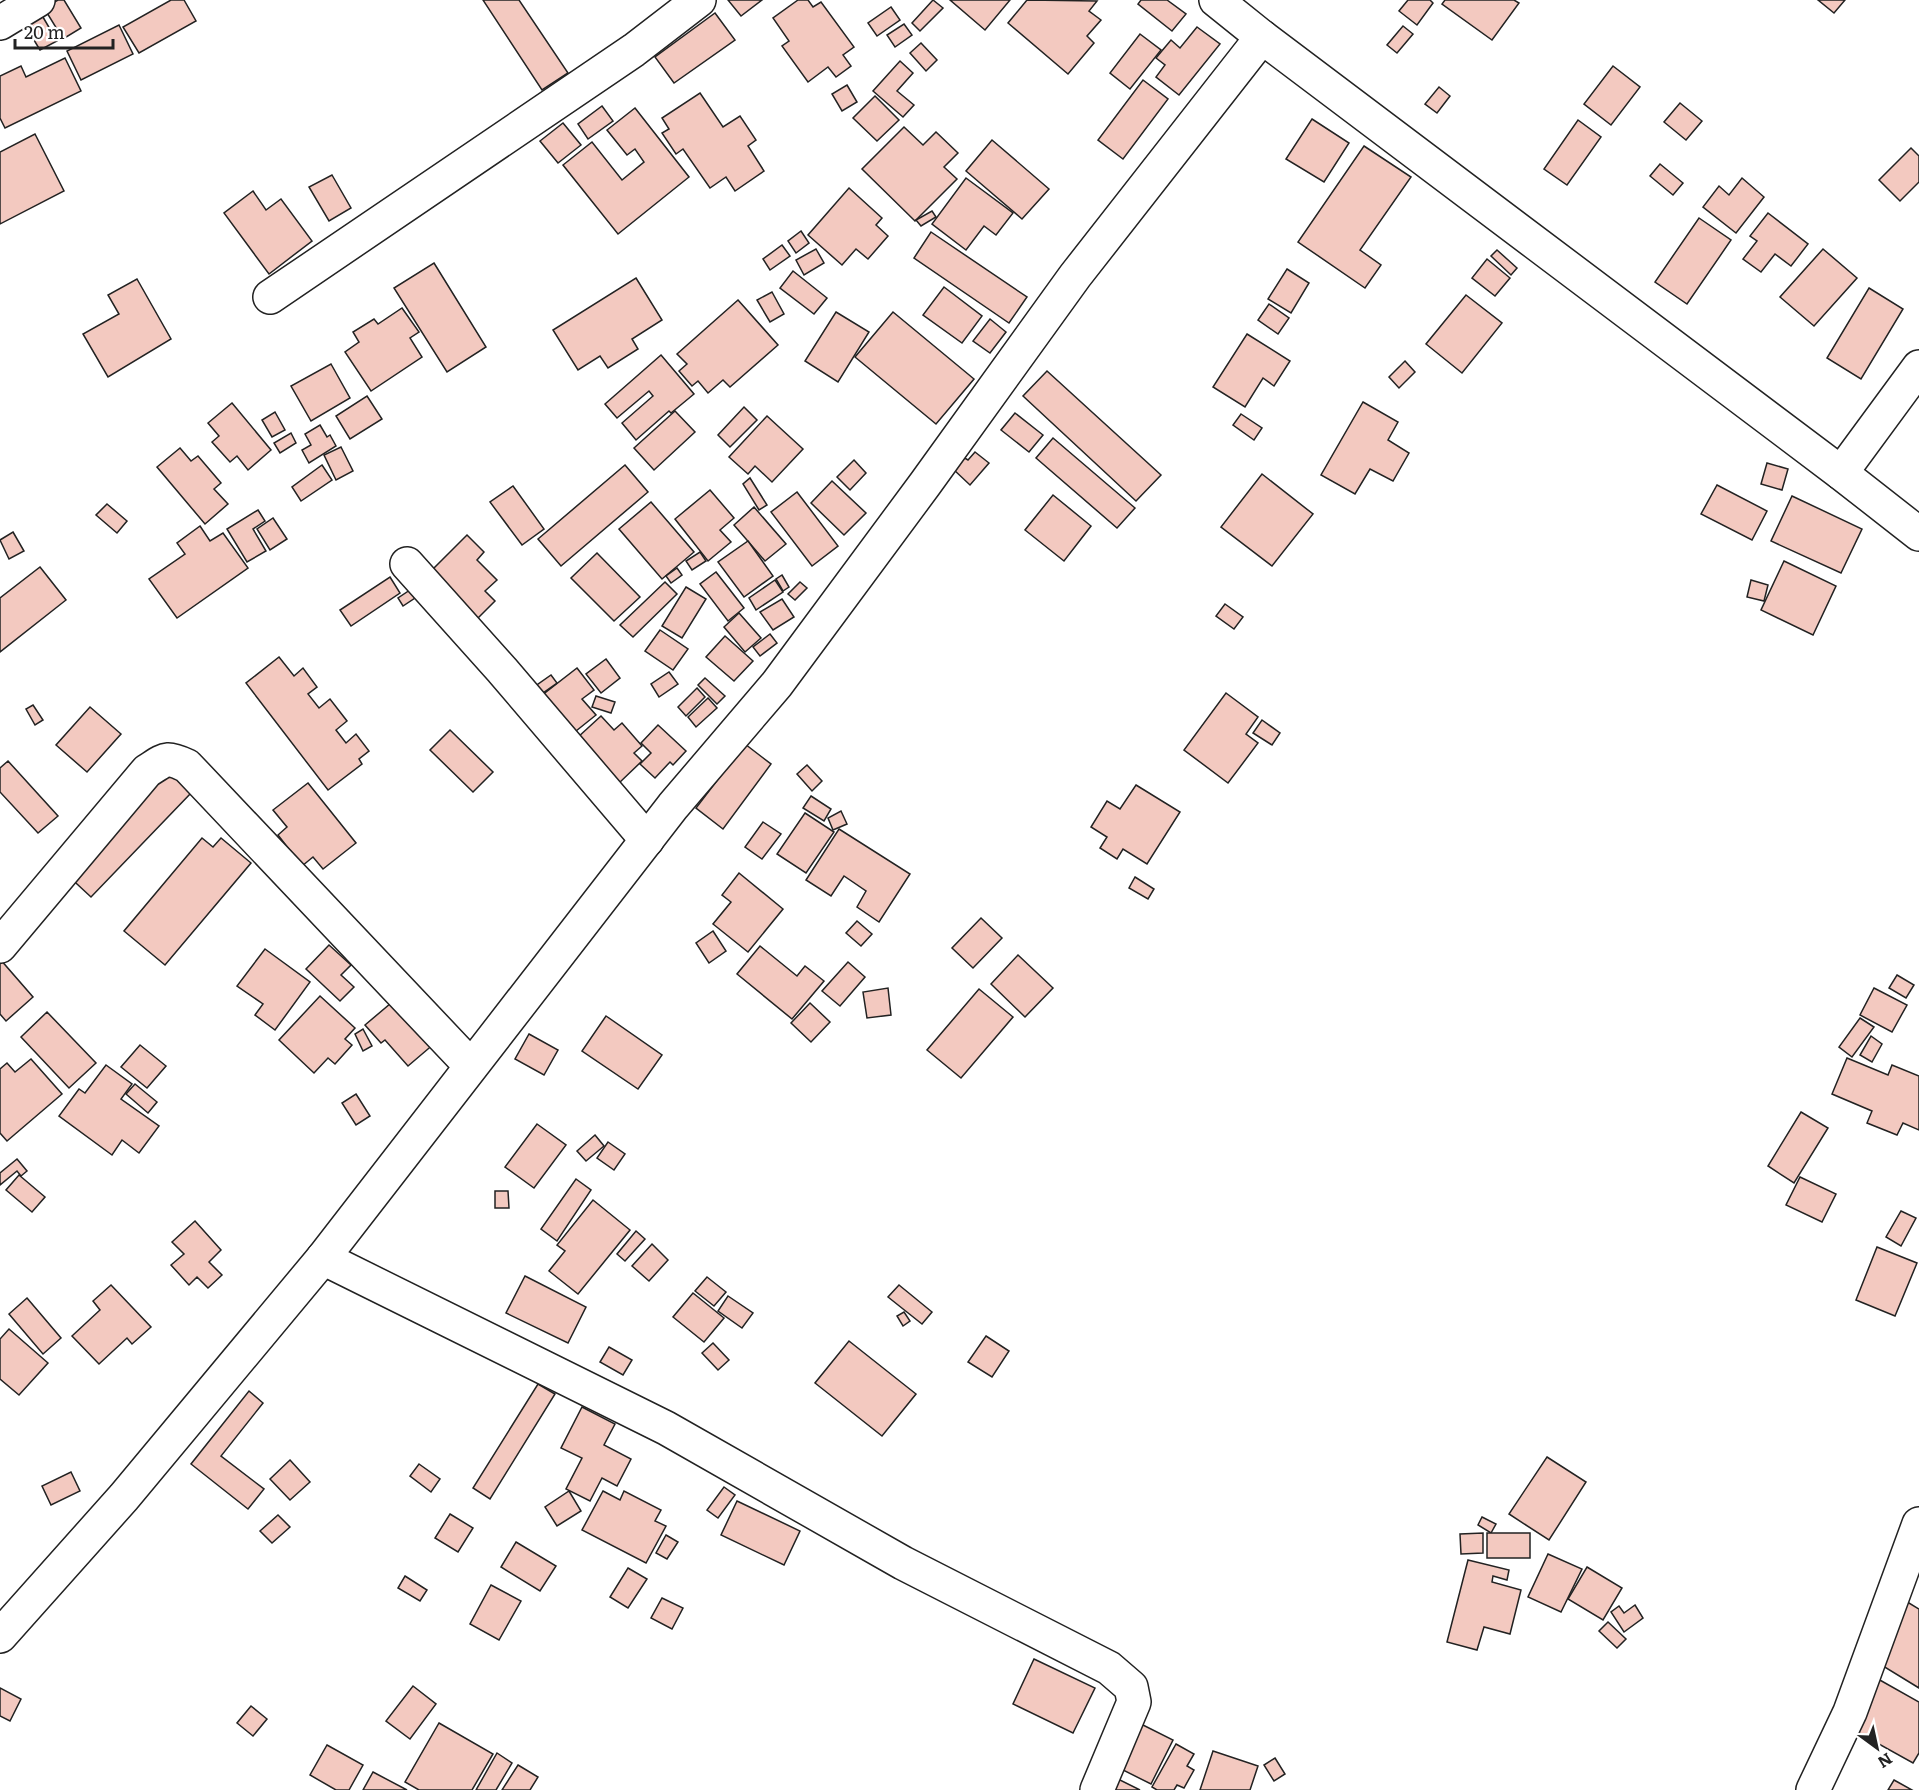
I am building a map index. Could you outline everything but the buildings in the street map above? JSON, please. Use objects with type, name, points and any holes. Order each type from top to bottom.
[{"type":"street","points":[[0,23],[38,0]]},
{"type":"street","points":[[270,297],[634,50],[699,0]]},
{"type":"street","points":[[1216,0],[1919,534]]},
{"type":"street","points":[[0,1636],[124,1497],[322,1258],[646,840],[777,684],[1075,276],[1262,37]]},
{"type":"street","points":[[1841,473],[1919,367]]},
{"type":"street","points":[[407,564],[502,670],[646,840]]},
{"type":"street","points":[[0,946],[147,771],[162,761],[172,759],[187,766],[471,1066]]},
{"type":"street","points":[[322,1258],[666,1428],[903,1563],[1109,1668],[1131,1687],[1134,1702],[1097,1790]]},
{"type":"street","points":[[1813,1790],[1850,1712],[1919,1524]]}]
